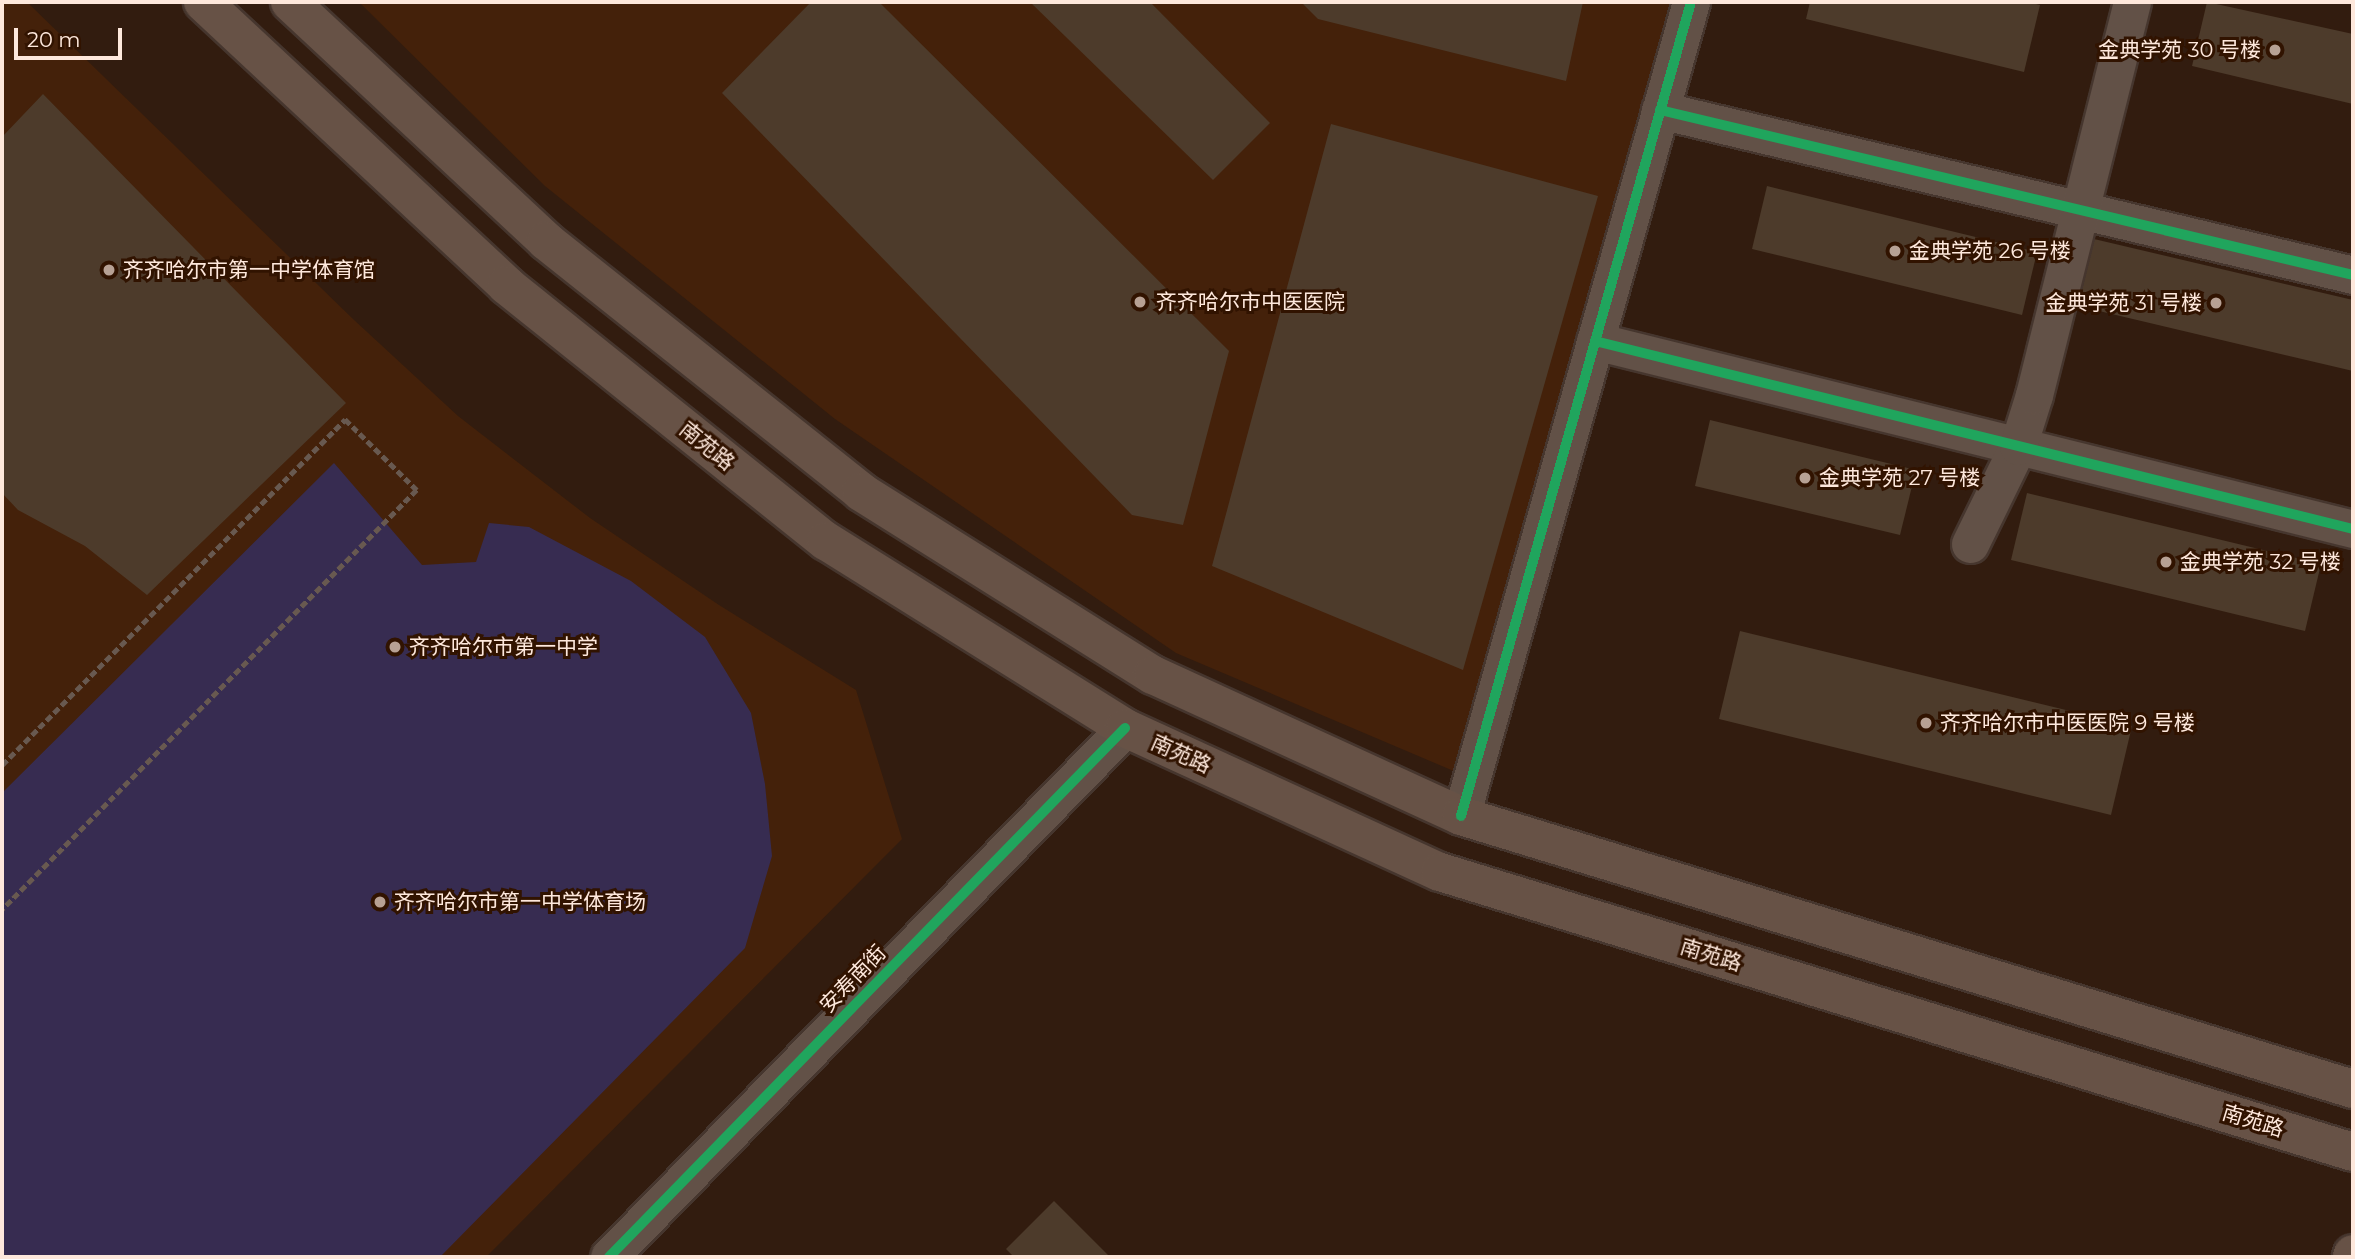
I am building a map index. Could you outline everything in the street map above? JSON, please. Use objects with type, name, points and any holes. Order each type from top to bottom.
[{"type":"main road","name":"南苑路","points":[[203,2],[506,285],[826,541],[1125,728],[1440,872],[2353,1152]]},
{"type":"main road","points":[[290,2],[546,241],[861,492],[1153,675],[1461,816],[2353,1089]]},
{"type":"street","points":[[1461,816],[1691,2]]},
{"type":"street","points":[[1970,544],[2018,446],[2034,395],[2132,2]]},
{"type":"street","points":[[1660,110],[2353,275]]},
{"type":"street","points":[[1595,341],[2353,529]]},
{"type":"street","name":"安寿南街","points":[[609,1257],[1125,728]]},
{"type":"path","points":[[2,765],[345,419],[417,490],[2,910]]},
{"type":"shaded area","name":"齐齐哈尔市第一中学体育场","points":[[2,2],[27,2],[353,319],[458,416],[590,518],[719,605],[856,690],[902,839],[486,1257],[2,1257]]},
{"type":"shaded area","name":"齐齐哈尔市中医医院","points":[[359,2],[1677,2],[1456,772],[1176,653],[835,419],[545,186]]},
{"type":"shaded area","name":"齐齐哈尔市第一中学体育场","points":[[334,463],[422,565],[476,562],[489,523],[529,527],[631,581],[705,637],[751,713],[765,784],[772,856],[745,948],[440,1257],[2,1257],[2,793]]},
{"type":"building","points":[[811,2],[879,2],[1229,351],[1183,525],[1132,515],[722,93]]},
{"type":"building","points":[[1030,2],[1150,2],[1270,123],[1213,180]]},
{"type":"building","points":[[1301,2],[1583,2],[1566,81],[1318,19]]},
{"type":"building","points":[[1810,2],[2028,2],[2040,5],[2024,72],[1806,19]]},
{"type":"building","name":"金典学苑 30 号楼","points":[[2207,2],[2353,34],[2353,104],[2192,66]]},
{"type":"building","name":"齐齐哈尔市第一中学体育馆","points":[[43,94],[346,403],[147,595],[85,546],[18,510],[2,493],[2,137]]},
{"type":"building","points":[[1331,124],[1598,196],[1463,670],[1212,566]]},
{"type":"building","name":"金典学苑 26 号楼","points":[[1767,186],[2037,252],[2022,315],[1752,249]]},
{"type":"building","name":"金典学苑 31 号楼","points":[[2094,239],[2353,300],[2353,371],[2078,306]]},
{"type":"building","name":"金典学苑 27 号楼","points":[[1710,420],[1916,470],[1900,535],[1695,486]]},
{"type":"building","name":"金典学苑 32 号楼","points":[[2027,493],[2321,564],[2305,631],[2011,560]]},
{"type":"building","name":"齐齐哈尔市中医医院 9 号楼","points":[[1740,631],[2132,726],[2111,815],[1719,719]]},
{"type":"building","points":[[1054,1201],[1110,1257],[1014,1257],[1006,1249]]},
{"type":"cycle path","points":[[1461,816],[1691,2]]},
{"type":"cycle path","points":[[1660,110],[2353,275]]},
{"type":"cycle path","points":[[1595,341],[2353,529]]},
{"type":"cycle path","points":[[609,1257],[1125,728]]},
{"type":"place","name":"金典学苑 30 号楼","points":[[2275,50]]},
{"type":"place","name":"金典学苑 26 号楼","points":[[1895,251]]},
{"type":"place","name":"齐齐哈尔市第一中学体育馆","points":[[109,270]]},
{"type":"place","name":"齐齐哈尔市中医医院","points":[[1140,302]]},
{"type":"place","name":"金典学苑 31 号楼","points":[[2216,303]]},
{"type":"place","name":"金典学苑 27 号楼","points":[[1805,478]]},
{"type":"place","name":"金典学苑 32 号楼","points":[[2166,562]]},
{"type":"place","name":"齐齐哈尔市第一中学","points":[[395,647]]},
{"type":"place","name":"齐齐哈尔市中医医院 9 号楼","points":[[1926,723]]},
{"type":"place","name":"齐齐哈尔市第一中学体育场","points":[[380,902]]}]
